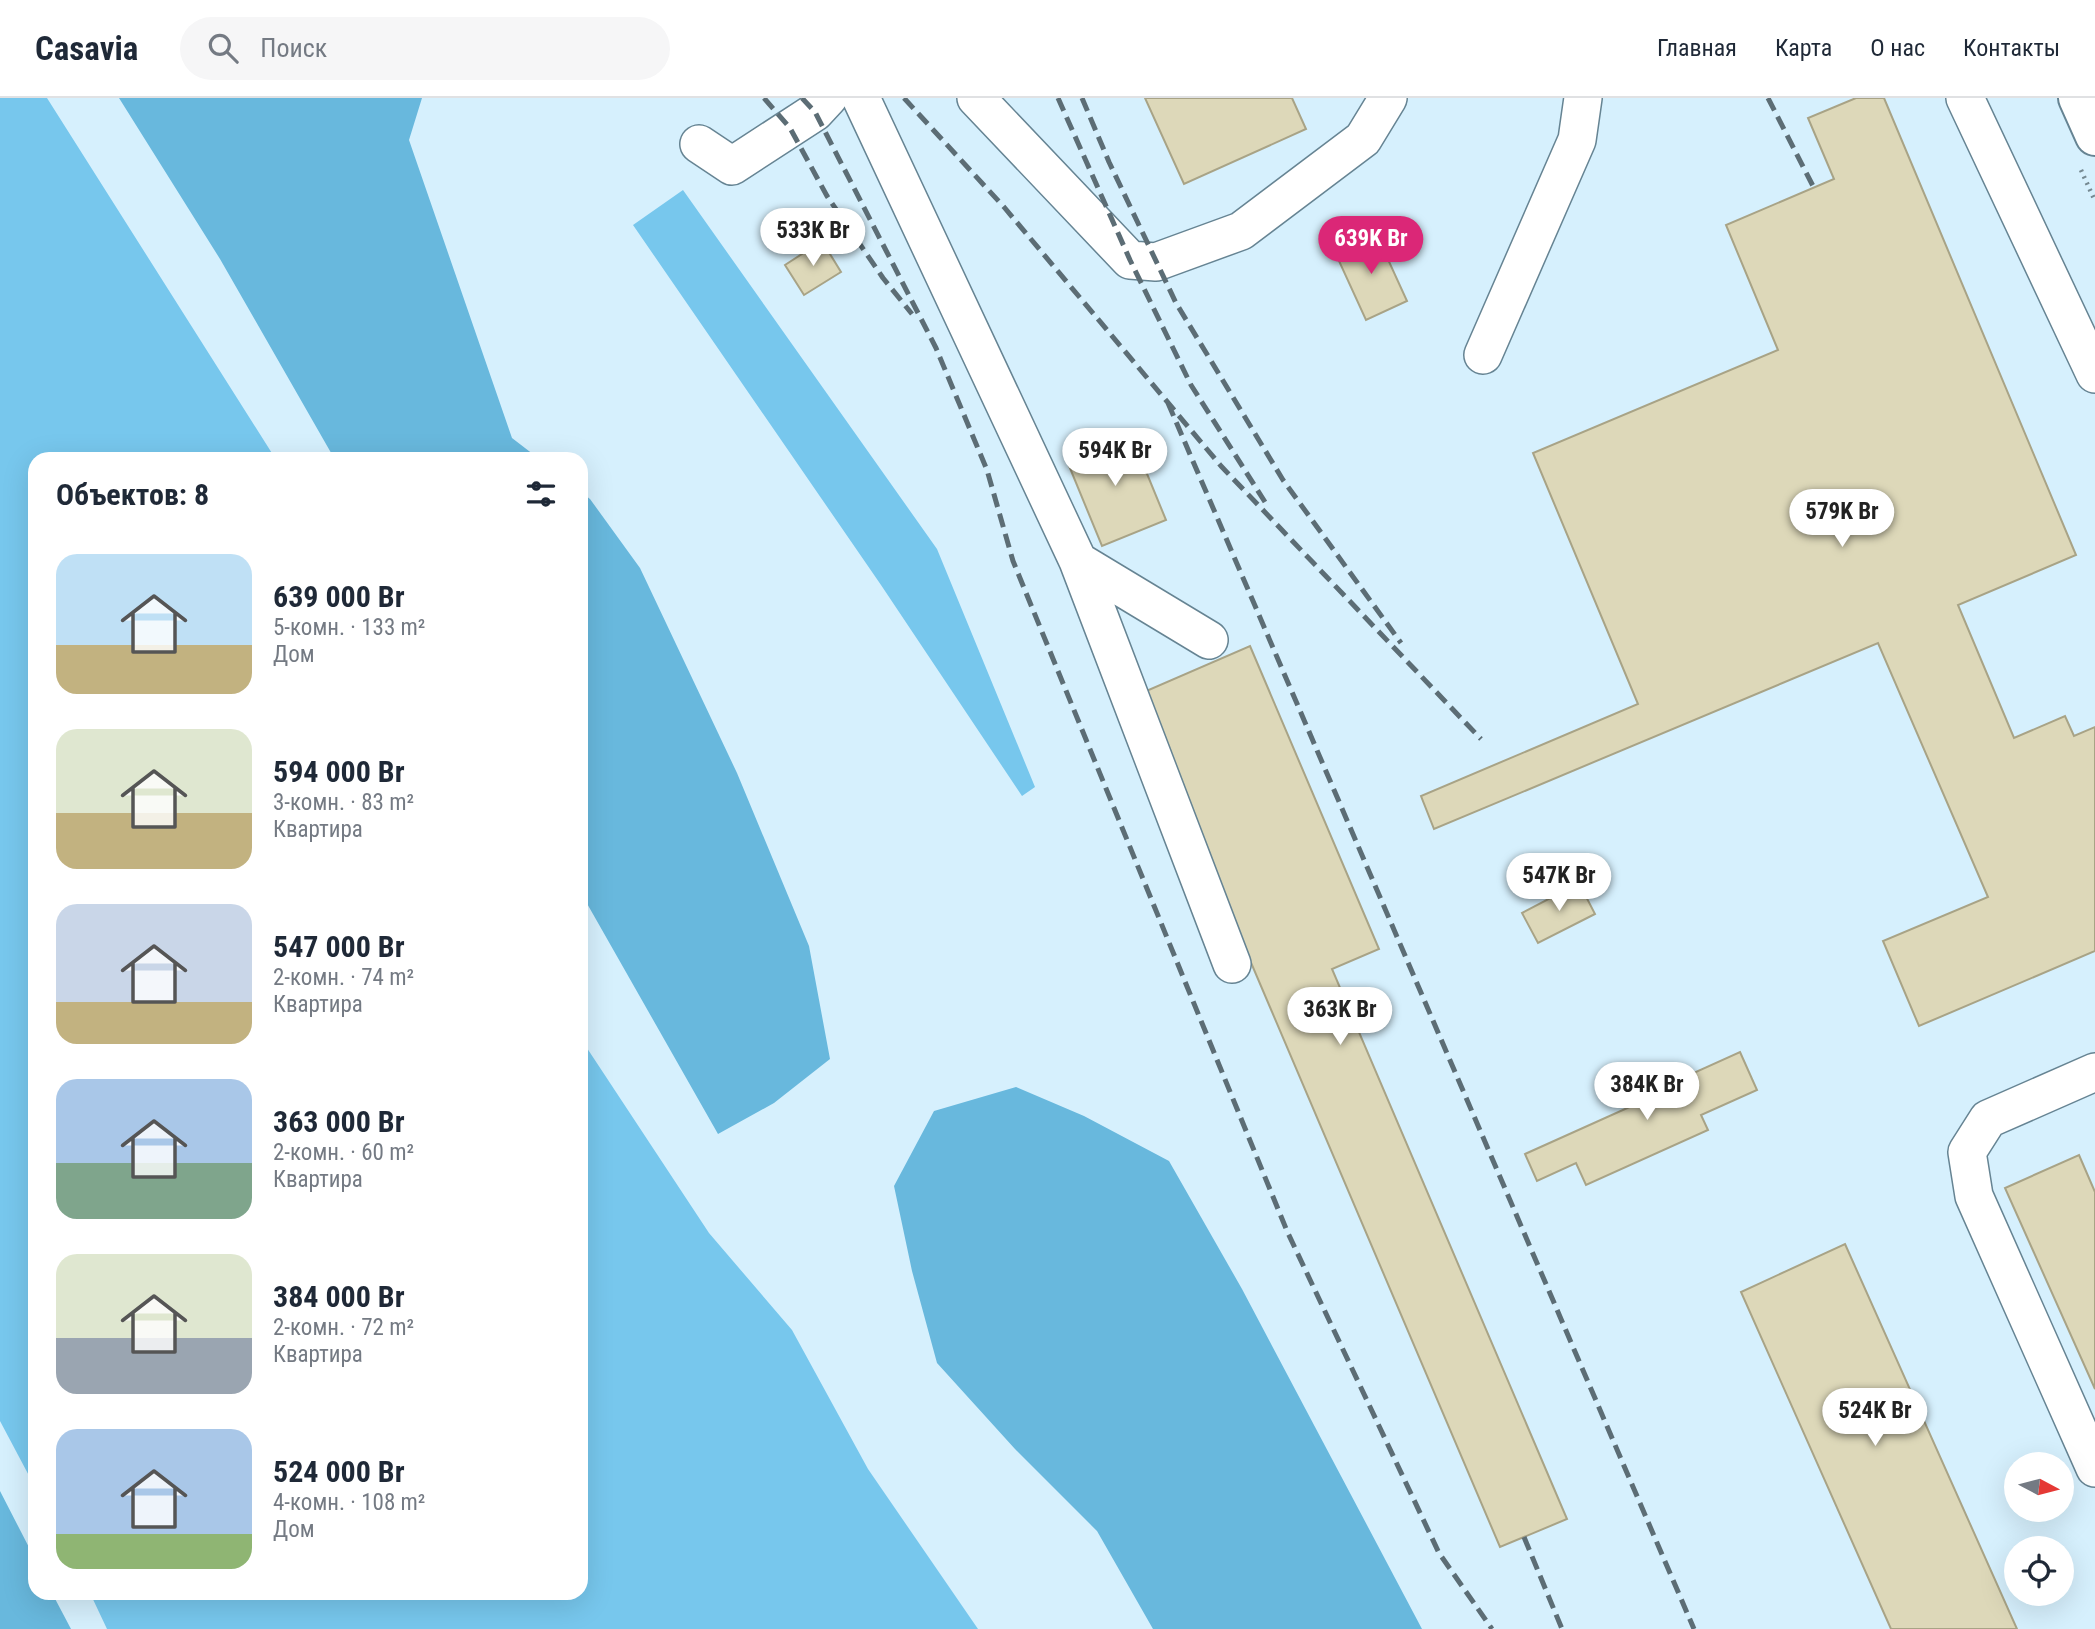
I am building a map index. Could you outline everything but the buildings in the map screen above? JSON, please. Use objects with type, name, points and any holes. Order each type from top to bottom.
[{"type":"main road","points":[[2078,98],[2095,136]]},
{"type":"lane","points":[[699,144],[732,166],[815,112],[828,98]]},
{"type":"lane","points":[[861,98],[1078,561],[1232,964]]},
{"type":"lane","points":[[976,98],[1130,260],[1156,262],[1241,231],[1363,139],[1388,98]]},
{"type":"lane","points":[[1483,355],[1577,141],[1583,98]]},
{"type":"lane","points":[[1965,98],[2095,374]]},
{"type":"lane","points":[[1078,561],[1209,640]]},
{"type":"lane","points":[[2095,1072],[1988,1119],[1967,1152],[1974,1196],[2095,1468]]},
{"type":"shaded area","points":[[0,98],[47,98],[271,452],[28,452],[28,1474],[0,1421]]},
{"type":"shaded area","points":[[119,98],[422,98],[409,140],[512,438],[530,452],[331,452],[220,259]]},
{"type":"shaded area","points":[[683,190],[937,549],[1035,787],[1022,796],[881,585],[633,225]]},
{"type":"shaded area","points":[[588,497],[640,568],[737,773],[809,946],[830,1059],[774,1103],[718,1134],[588,905]]},
{"type":"shaded area","points":[[588,1050],[709,1233],[792,1330],[868,1469],[978,1629],[107,1629],[93,1600],[588,1600]]},
{"type":"shaded area","points":[[1016,1087],[1084,1116],[1169,1161],[1242,1289],[1422,1629],[1153,1629],[1097,1531],[1015,1449],[937,1363],[912,1271],[894,1186],[934,1111]]},
{"type":"shaded area","points":[[0,1491],[28,1545],[28,1600],[56,1600],[71,1629],[0,1629]]},
{"type":"railway","points":[[764,98],[790,128],[827,196],[883,278],[912,314]]},
{"type":"railway","points":[[802,98],[815,112],[936,348],[987,470],[1013,561],[1287,1231],[1439,1553],[1492,1629]]},
{"type":"railway","points":[[904,98],[1004,207],[1221,466],[1481,739]]},
{"type":"railway","points":[[1058,98],[1130,260],[1191,385],[1265,502]]},
{"type":"railway","points":[[1082,98],[1109,162],[1176,303],[1283,480],[1401,643]]},
{"type":"railway","points":[[1768,98],[1814,188]]},
{"type":"railway","points":[[1168,403],[1694,1629]]},
{"type":"railway","points":[[1524,1537],[1562,1629]]}]
